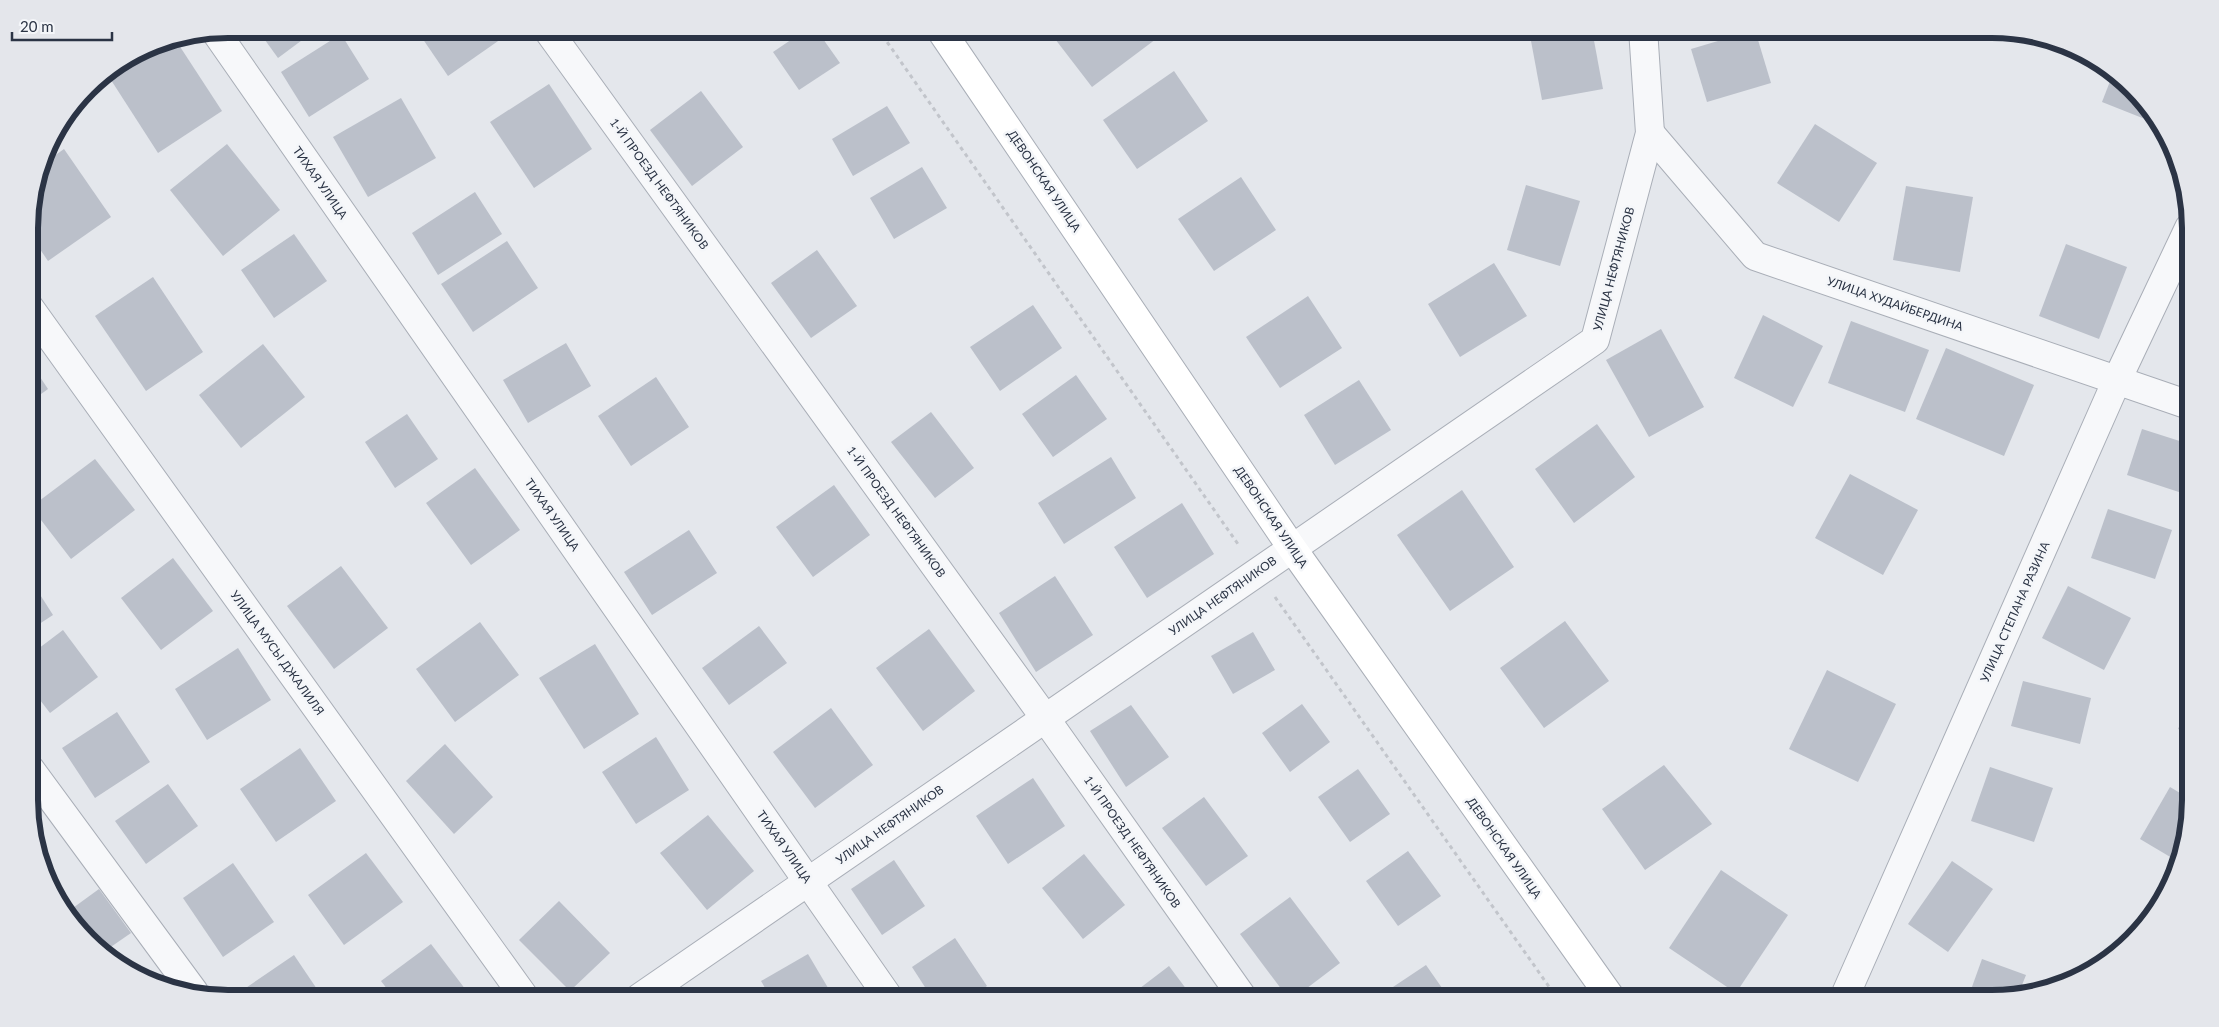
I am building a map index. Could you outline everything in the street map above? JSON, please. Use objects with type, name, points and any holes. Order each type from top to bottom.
[{"type":"main road","name":"ДЕВОНСКАЯ УЛИЦА","points":[[946,38],[1292,548],[1605,990]]},
{"type":"street","name":"ТИХАЯ УЛИЦА","points":[[219,38],[883,990]]},
{"type":"street","name":"1-Й ПРОЕЗД НЕФТЯНИКОВ","points":[[554,38],[1045,718],[1237,990]]},
{"type":"street","name":"УЛИЦА НЕФТЯНИКОВ","points":[[651,990],[1595,340],[1650,133],[1644,38]]},
{"type":"street","name":"УЛИЦА ХУДАЙБЕРДИНА","points":[[1650,133],[1755,256],[2182,403]]},
{"type":"street","name":"УЛИЦА СТЕПАНА РАЗИНА","points":[[1848,990],[2117,380],[2182,243]]},
{"type":"street","name":"УЛИЦА МУСЫ ДЖАЛИЛЯ","points":[[38,320],[519,990]]},
{"type":"street","points":[[38,780],[189,986]]},
{"type":"path","points":[[884,38],[1551,990]]},
{"type":"building","points":[[264,38],[305,38],[278,58]]},
{"type":"building","points":[[335,38],[343,38],[369,79],[309,117],[281,72]]},
{"type":"building","points":[[422,38],[500,38],[501,39],[448,76]]},
{"type":"building","points":[[794,38],[822,38],[840,63],[799,90],[773,52]]},
{"type":"building","points":[[1054,38],[1156,39],[1092,87]]},
{"type":"building","points":[[1548,38],[1593,38],[1603,89],[1542,100],[1531,41]]},
{"type":"building","points":[[1728,38],[1757,38],[1771,83],[1707,102],[1691,49]]},
{"type":"building","points":[[178,44],[222,111],[158,153],[111,80],[154,52]]},
{"type":"building","points":[[1174,71],[1208,121],[1137,169],[1103,120]]},
{"type":"building","points":[[2111,80],[2126,93],[2148,120],[2102,102]]},
{"type":"building","points":[[549,84],[592,149],[534,188],[490,122]]},
{"type":"building","points":[[701,91],[743,147],[692,186],[650,130]]},
{"type":"building","points":[[401,98],[436,158],[368,197],[333,137]]},
{"type":"building","points":[[887,106],[910,143],[853,176],[832,139]]},
{"type":"building","points":[[1815,124],[1877,163],[1839,222],[1777,183]]},
{"type":"building","points":[[227,144],[280,210],[223,256],[170,190]]},
{"type":"building","points":[[64,149],[111,217],[48,261],[38,246],[38,215],[41,191],[51,158]]},
{"type":"building","points":[[922,167],[947,208],[894,239],[870,198]]},
{"type":"building","points":[[1241,177],[1276,230],[1214,271],[1178,219]]},
{"type":"building","points":[[1526,185],[1580,201],[1560,266],[1507,250]]},
{"type":"building","points":[[1906,186],[1973,197],[1960,272],[1893,260]]},
{"type":"building","points":[[475,192],[502,234],[438,275],[412,233]]},
{"type":"building","points":[[294,234],[327,281],[274,318],[241,270]]},
{"type":"building","points":[[507,241],[538,288],[473,332],[441,284]]},
{"type":"building","points":[[2066,244],[2127,267],[2099,339],[2039,316]]},
{"type":"building","points":[[817,250],[857,306],[811,338],[771,283]]},
{"type":"building","points":[[1494,263],[1527,316],[1460,357],[1428,304]]},
{"type":"building","points":[[153,277],[203,352],[146,391],[95,316]]},
{"type":"building","points":[[1308,296],[1342,348],[1280,388],[1246,337]]},
{"type":"building","points":[[1033,305],[1062,348],[1000,391],[970,347]]},
{"type":"building","points":[[1763,315],[1823,346],[1793,407],[1734,378]]},
{"type":"building","points":[[1851,321],[1929,350],[1905,412],[1828,383]]},
{"type":"building","points":[[1661,329],[1704,407],[1649,437],[1606,360]]},
{"type":"building","points":[[566,343],[591,386],[528,423],[503,380]]},
{"type":"building","points":[[263,344],[305,397],[241,448],[199,395]]},
{"type":"building","points":[[1946,348],[2034,385],[2004,456],[1916,419]]},
{"type":"building","points":[[38,374],[48,389],[38,396]]},
{"type":"building","points":[[1076,375],[1107,419],[1053,457],[1022,414]]},
{"type":"building","points":[[656,377],[689,427],[631,466],[598,416]]},
{"type":"building","points":[[1359,380],[1391,430],[1335,465],[1304,415]]},
{"type":"building","points":[[931,412],[974,468],[935,498],[891,442]]},
{"type":"building","points":[[407,414],[438,459],[395,488],[365,442]]},
{"type":"building","points":[[1597,424],[1635,477],[1574,523],[1535,469]]},
{"type":"building","points":[[2142,429],[2182,442],[2182,493],[2127,475]]},
{"type":"building","points":[[1111,457],[1136,498],[1064,544],[1038,503]]},
{"type":"building","points":[[95,459],[135,510],[71,559],[38,516],[38,502]]},
{"type":"building","points":[[475,468],[520,530],[471,565],[426,503]]},
{"type":"building","points":[[1850,474],[1918,510],[1883,575],[1815,538]]},
{"type":"building","points":[[834,485],[870,535],[813,577],[776,527]]},
{"type":"building","points":[[1462,490],[1514,567],[1450,611],[1397,535]]},
{"type":"building","points":[[1182,503],[1214,554],[1147,598],[1114,547]]},
{"type":"building","points":[[2108,509],[2172,530],[2155,579],[2091,558]]},
{"type":"building","points":[[689,530],[717,573],[652,615],[624,572]]},
{"type":"building","points":[[173,558],[213,611],[161,650],[121,598]]},
{"type":"building","points":[[341,566],[388,628],[334,669],[287,606]]},
{"type":"building","points":[[1055,576],[1093,635],[1036,672],[999,613]]},
{"type":"building","points":[[2068,586],[2131,618],[2104,670],[2042,638]]},
{"type":"building","points":[[38,592],[53,615],[38,625]]},
{"type":"building","points":[[1565,621],[1609,681],[1544,728],[1500,668]]},
{"type":"building","points":[[480,622],[519,675],[455,722],[416,669]]},
{"type":"building","points":[[759,626],[787,663],[729,705],[702,668]]},
{"type":"building","points":[[929,629],[975,691],[923,731],[876,668]]},
{"type":"building","points":[[63,630],[98,677],[50,713],[38,697],[38,649]]},
{"type":"building","points":[[1253,632],[1275,670],[1233,694],[1211,656]]},
{"type":"building","points":[[595,644],[639,714],[584,749],[539,678]]},
{"type":"building","points":[[238,648],[271,700],[207,740],[175,689]]},
{"type":"building","points":[[1827,670],[1896,704],[1858,782],[1789,749]]},
{"type":"building","points":[[2023,681],[2091,698],[2080,744],[2011,726]]},
{"type":"building","points":[[1302,704],[1330,742],[1290,772],[1262,733]]},
{"type":"building","points":[[1131,705],[1169,757],[1126,787],[1090,731]]},
{"type":"building","points":[[831,708],[873,765],[815,808],[773,752]]},
{"type":"building","points":[[117,712],[150,762],[95,798],[62,748]]},
{"type":"building","points":[[2182,720],[2182,731],[2178,729]]},
{"type":"building","points":[[656,737],[689,790],[636,824],[602,772]]},
{"type":"building","points":[[445,744],[493,797],[454,834],[406,781]]},
{"type":"building","points":[[300,748],[336,801],[276,842],[240,789]]},
{"type":"building","points":[[1664,765],[1712,824],[1645,870],[1602,809]]},
{"type":"building","points":[[1990,767],[2053,788],[2034,842],[1971,821]]},
{"type":"building","points":[[1358,769],[1390,814],[1350,842],[1318,797]]},
{"type":"building","points":[[1033,778],[1065,826],[1008,864],[976,816]]},
{"type":"building","points":[[168,784],[198,826],[146,864],[115,821]]},
{"type":"building","points":[[2170,787],[2182,794],[2180,824],[2172,858],[2140,839]]},
{"type":"building","points":[[1204,797],[1248,856],[1206,886],[1162,828]]},
{"type":"building","points":[[708,815],[754,871],[707,910],[660,853]]},
{"type":"building","points":[[1408,851],[1441,896],[1398,926],[1366,881]]},
{"type":"building","points":[[366,853],[403,902],[344,945],[308,895]]},
{"type":"building","points":[[1084,854],[1125,905],[1083,939],[1042,888]]},
{"type":"building","points":[[894,860],[925,906],[882,935],[851,889]]},
{"type":"building","points":[[1952,861],[1993,889],[1948,952],[1908,924]]},
{"type":"building","points":[[233,863],[274,922],[223,957],[183,898]]},
{"type":"building","points":[[1721,870],[1788,915],[1738,990],[1732,990],[1669,948]]},
{"type":"building","points":[[99,889],[131,933],[109,948],[93,934],[72,908]]},
{"type":"building","points":[[1290,897],[1340,963],[1305,990],[1282,990],[1240,934]]},
{"type":"building","points":[[559,901],[610,953],[569,990],[519,940]]},
{"type":"building","points":[[955,938],[987,986],[981,990],[927,990],[912,967]]},
{"type":"building","points":[[431,944],[466,990],[388,990],[381,981]]},
{"type":"building","points":[[808,954],[829,990],[766,990],[761,981]]},
{"type":"building","points":[[294,955],[318,990],[243,990]]},
{"type":"building","points":[[1982,959],[2026,975],[2021,987],[1971,990]]},
{"type":"building","points":[[1426,965],[1443,990],[1388,990]]},
{"type":"building","points":[[1169,966],[1187,990],[1138,990]]}]
